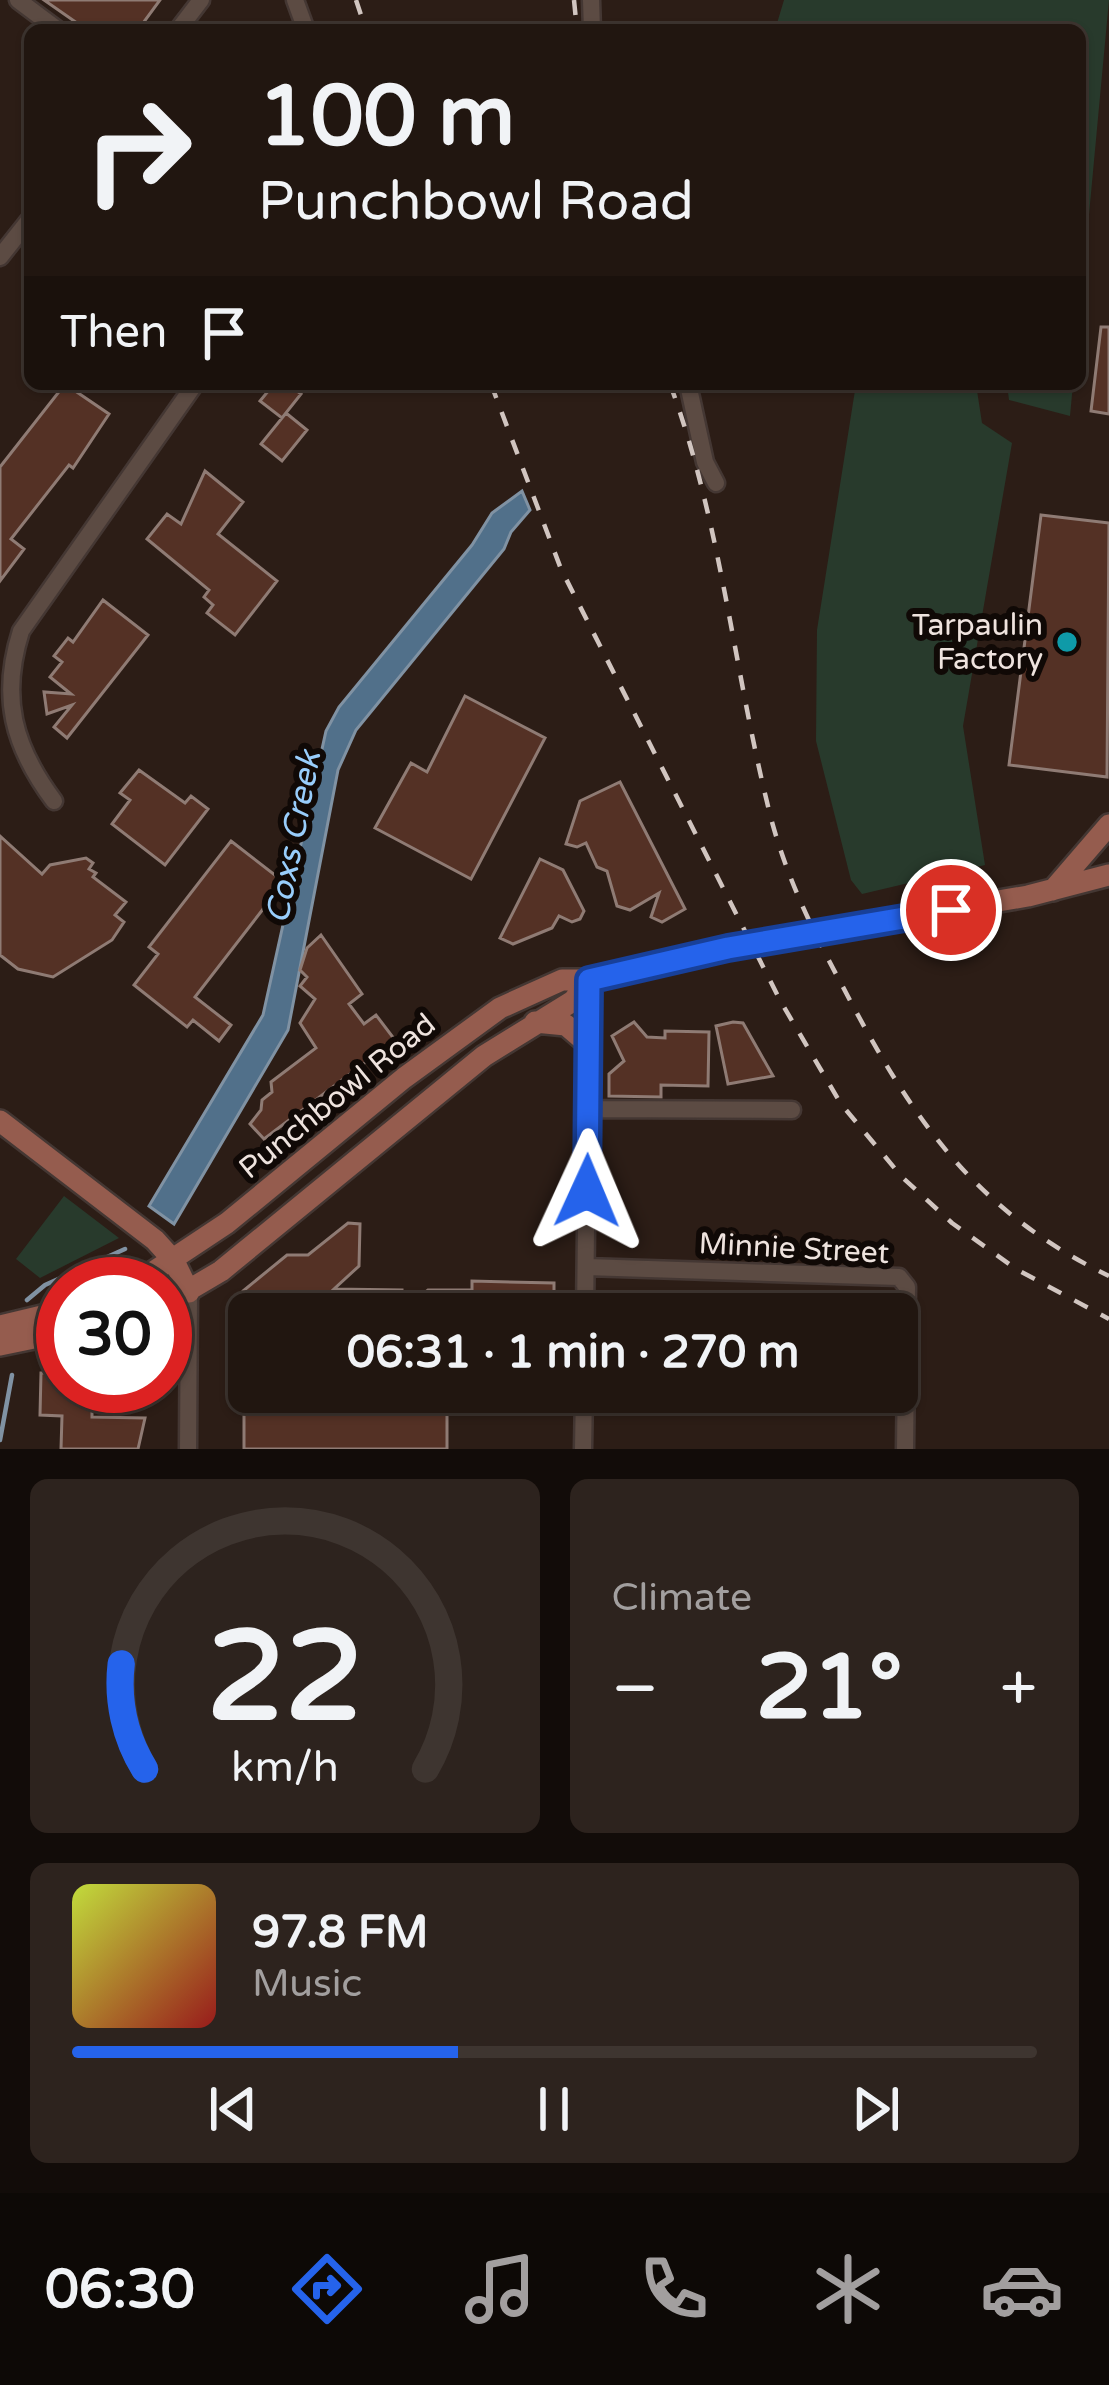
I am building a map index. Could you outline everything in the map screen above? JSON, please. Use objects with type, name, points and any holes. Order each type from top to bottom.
[{"type":"main road","points":[[1052,890],[1109,825]]},
{"type":"main road","name":"Punchbowl Road","points":[[179,1257],[477,1022],[546,986],[728,948],[1028,896],[1109,874]]},
{"type":"main road","name":"Punchbowl Road","points":[[192,1290],[248,1250],[484,1056],[572,1001],[589,980]]},
{"type":"main road","points":[[532,1022],[566,1025],[587,1043]]},
{"type":"main road","points":[[0,1121],[155,1240],[170,1257]]},
{"type":"main road","points":[[0,1326],[36,1317]]},
{"type":"main road","points":[[0,1345],[36,1338]]},
{"type":"street","points":[[18,0],[50,24]]},
{"type":"street","points":[[183,24],[201,0]]},
{"type":"street","points":[[0,257],[24,227]]},
{"type":"street","points":[[54,801],[10,731],[3,702],[4,665],[21,631],[191,390]]},
{"type":"street","points":[[689,390],[705,462],[716,483]]},
{"type":"street","points":[[585,1293],[589,980]]},
{"type":"street","points":[[588,1109],[792,1110]]},
{"type":"street","name":"Minnie Street","points":[[586,1267],[899,1277],[907,1287],[905,1449]]},
{"type":"street","points":[[188,1413],[188,1449]]},
{"type":"street","points":[[583,1449],[584,1413]]},
{"type":"green space","points":[[784,0],[1109,0],[1086,247],[1086,24],[777,24]]},
{"type":"green space","points":[[855,390],[977,390],[982,423],[1012,443],[963,726],[985,865],[862,894],[851,880],[816,741],[817,630]]},
{"type":"green space","points":[[1008,390],[1072,390],[1070,416],[1009,400]]},
{"type":"green space","points":[[64,1196],[119,1238],[81,1257],[36,1257],[36,1275],[16,1259]]},
{"type":"water","points":[[522,491],[530,510],[511,532],[504,549],[356,730],[338,770],[288,1030],[174,1224],[149,1206],[263,1015],[326,731],[339,707],[472,545],[492,513]]},
{"type":"building","points":[[44,0],[160,0],[142,24],[78,24]]},
{"type":"building","points":[[1101,327],[1109,327],[1109,414],[1091,411]]},
{"type":"building","points":[[60,390],[74,390],[109,414],[73,468],[69,465],[11,539],[24,549],[0,581],[0,467]]},
{"type":"building","points":[[269,390],[301,394],[282,418],[260,401]]},
{"type":"building","points":[[286,413],[307,430],[282,461],[261,444]]},
{"type":"building","points":[[205,471],[243,502],[218,534],[277,581],[235,635],[207,613],[213,605],[204,597],[209,590],[147,539],[167,514],[181,524]]},
{"type":"building","name":"Tarpaulin Factory","points":[[1041,515],[1109,523],[1107,777],[1009,765]]},
{"type":"building","points":[[103,600],[148,635],[67,738],[54,727],[72,705],[47,714],[44,692],[71,694],[50,677],[62,662],[54,656],[68,638],[73,642]]},
{"type":"building","points":[[465,696],[545,738],[471,879],[375,828],[411,763],[427,772]]},
{"type":"building","points":[[139,770],[185,803],[191,796],[208,809],[165,865],[112,824],[130,800],[120,793]]},
{"type":"building","points":[[620,782],[685,909],[662,922],[651,917],[659,893],[630,910],[617,906],[607,871],[597,867],[586,843],[566,844],[580,801]]},
{"type":"building","points":[[0,836],[42,874],[50,865],[86,858],[93,863],[89,869],[96,873],[93,877],[126,902],[115,915],[124,922],[112,940],[53,977],[18,969],[0,955]]},
{"type":"building","points":[[231,841],[284,882],[195,997],[231,1025],[219,1041],[193,1020],[187,1027],[134,985],[158,954],[149,947]]},
{"type":"building","points":[[540,859],[563,870],[584,911],[572,922],[559,916],[552,928],[513,944],[500,938]]},
{"type":"building","points":[[321,935],[362,994],[349,1004],[364,1024],[376,1015],[395,1040],[264,1139],[250,1124],[262,1100],[272,1092],[271,1082],[316,1048],[300,1023],[315,999],[300,986],[307,977],[300,970],[307,948]]},
{"type":"building","points":[[634,1022],[647,1037],[665,1038],[665,1031],[709,1032],[708,1086],[661,1085],[661,1097],[609,1096],[609,1074],[624,1061],[612,1036]]},
{"type":"building","points":[[743,1023],[773,1076],[728,1084],[716,1026]]},
{"type":"building","points":[[348,1223],[360,1224],[359,1266],[334,1289],[402,1293],[243,1293],[287,1255],[308,1255]]},
{"type":"building","points":[[472,1281],[554,1283],[554,1293],[424,1293],[472,1290]]},
{"type":"building","points":[[244,1413],[447,1413],[447,1449],[244,1449]]},
{"type":"building","points":[[40,1415],[145,1418],[138,1449],[61,1449],[62,1416]]},
{"type":"waterway","name":"Coxs Creek","points":[[27,1300],[45,1285],[125,1249]]},
{"type":"waterway","name":"Coxs Creek","points":[[0,1440],[12,1375]]},
{"type":"railway","points":[[356,0],[364,24]]},
{"type":"railway","points":[[574,0],[576,24]]},
{"type":"railway","points":[[493,390],[561,569],[781,1002],[841,1104],[902,1177],[952,1223],[1016,1269],[1109,1319]]},
{"type":"railway","points":[[672,390],[714,539],[773,826],[820,942],[894,1078],[950,1156],[1020,1221],[1109,1276]]},
{"type":"place","name":"Tarpaulin Factory","points":[[1067,642]]},
{"type":"route","points":[[587,1191],[589,980],[728,948],[951,910]]}]
